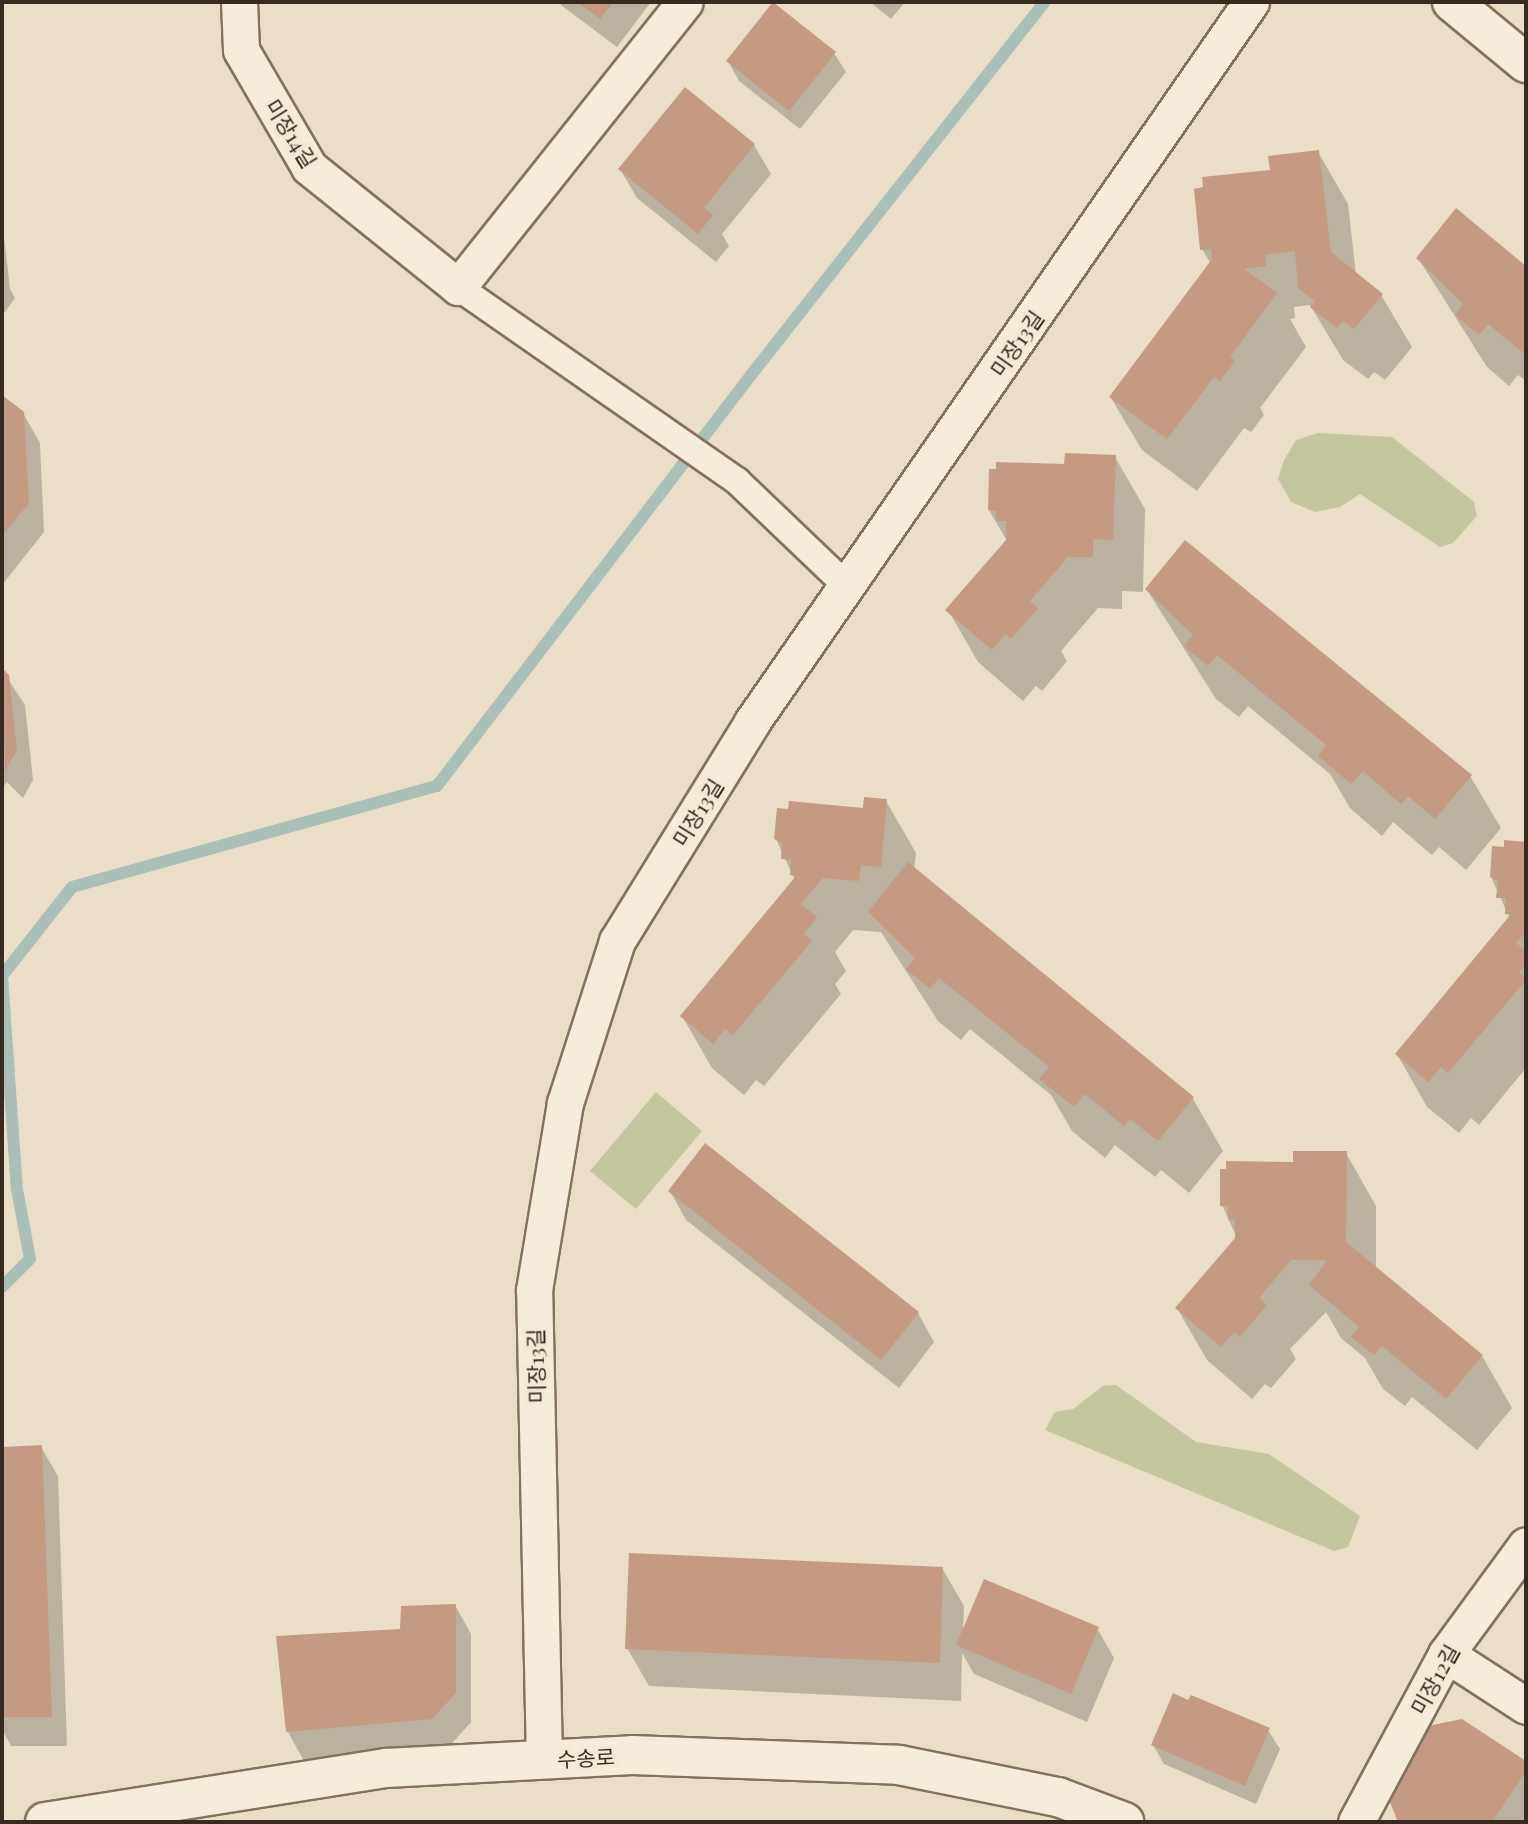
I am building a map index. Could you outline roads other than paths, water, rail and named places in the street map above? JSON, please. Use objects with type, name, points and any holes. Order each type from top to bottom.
[{"type":"street","name":"미장14길","points":[[239,2],[242,50],[309,167],[458,287]]},
{"type":"street","points":[[685,2],[458,287],[737,481],[847,586]]},
{"type":"street","name":"미장13길","points":[[544,1760],[534,1290],[565,1102],[617,942],[752,722],[1251,2]]},
{"type":"street","points":[[1451,2],[1526,63]]},
{"type":"street","name":"미장12길","points":[[1356,1822],[1446,1654],[1526,1545]]},
{"type":"street","points":[[1446,1654],[1526,1706]]},
{"type":"street","name":"수송로","points":[[45,1822],[386,1768],[632,1755],[899,1765],[1058,1797],[1124,1822]]},
{"type":"waterway","points":[[2,976],[72,887],[437,786],[751,375],[1045,2]]},
{"type":"waterway","points":[[2,976],[17,1189],[30,1259],[2,1287]]}]
